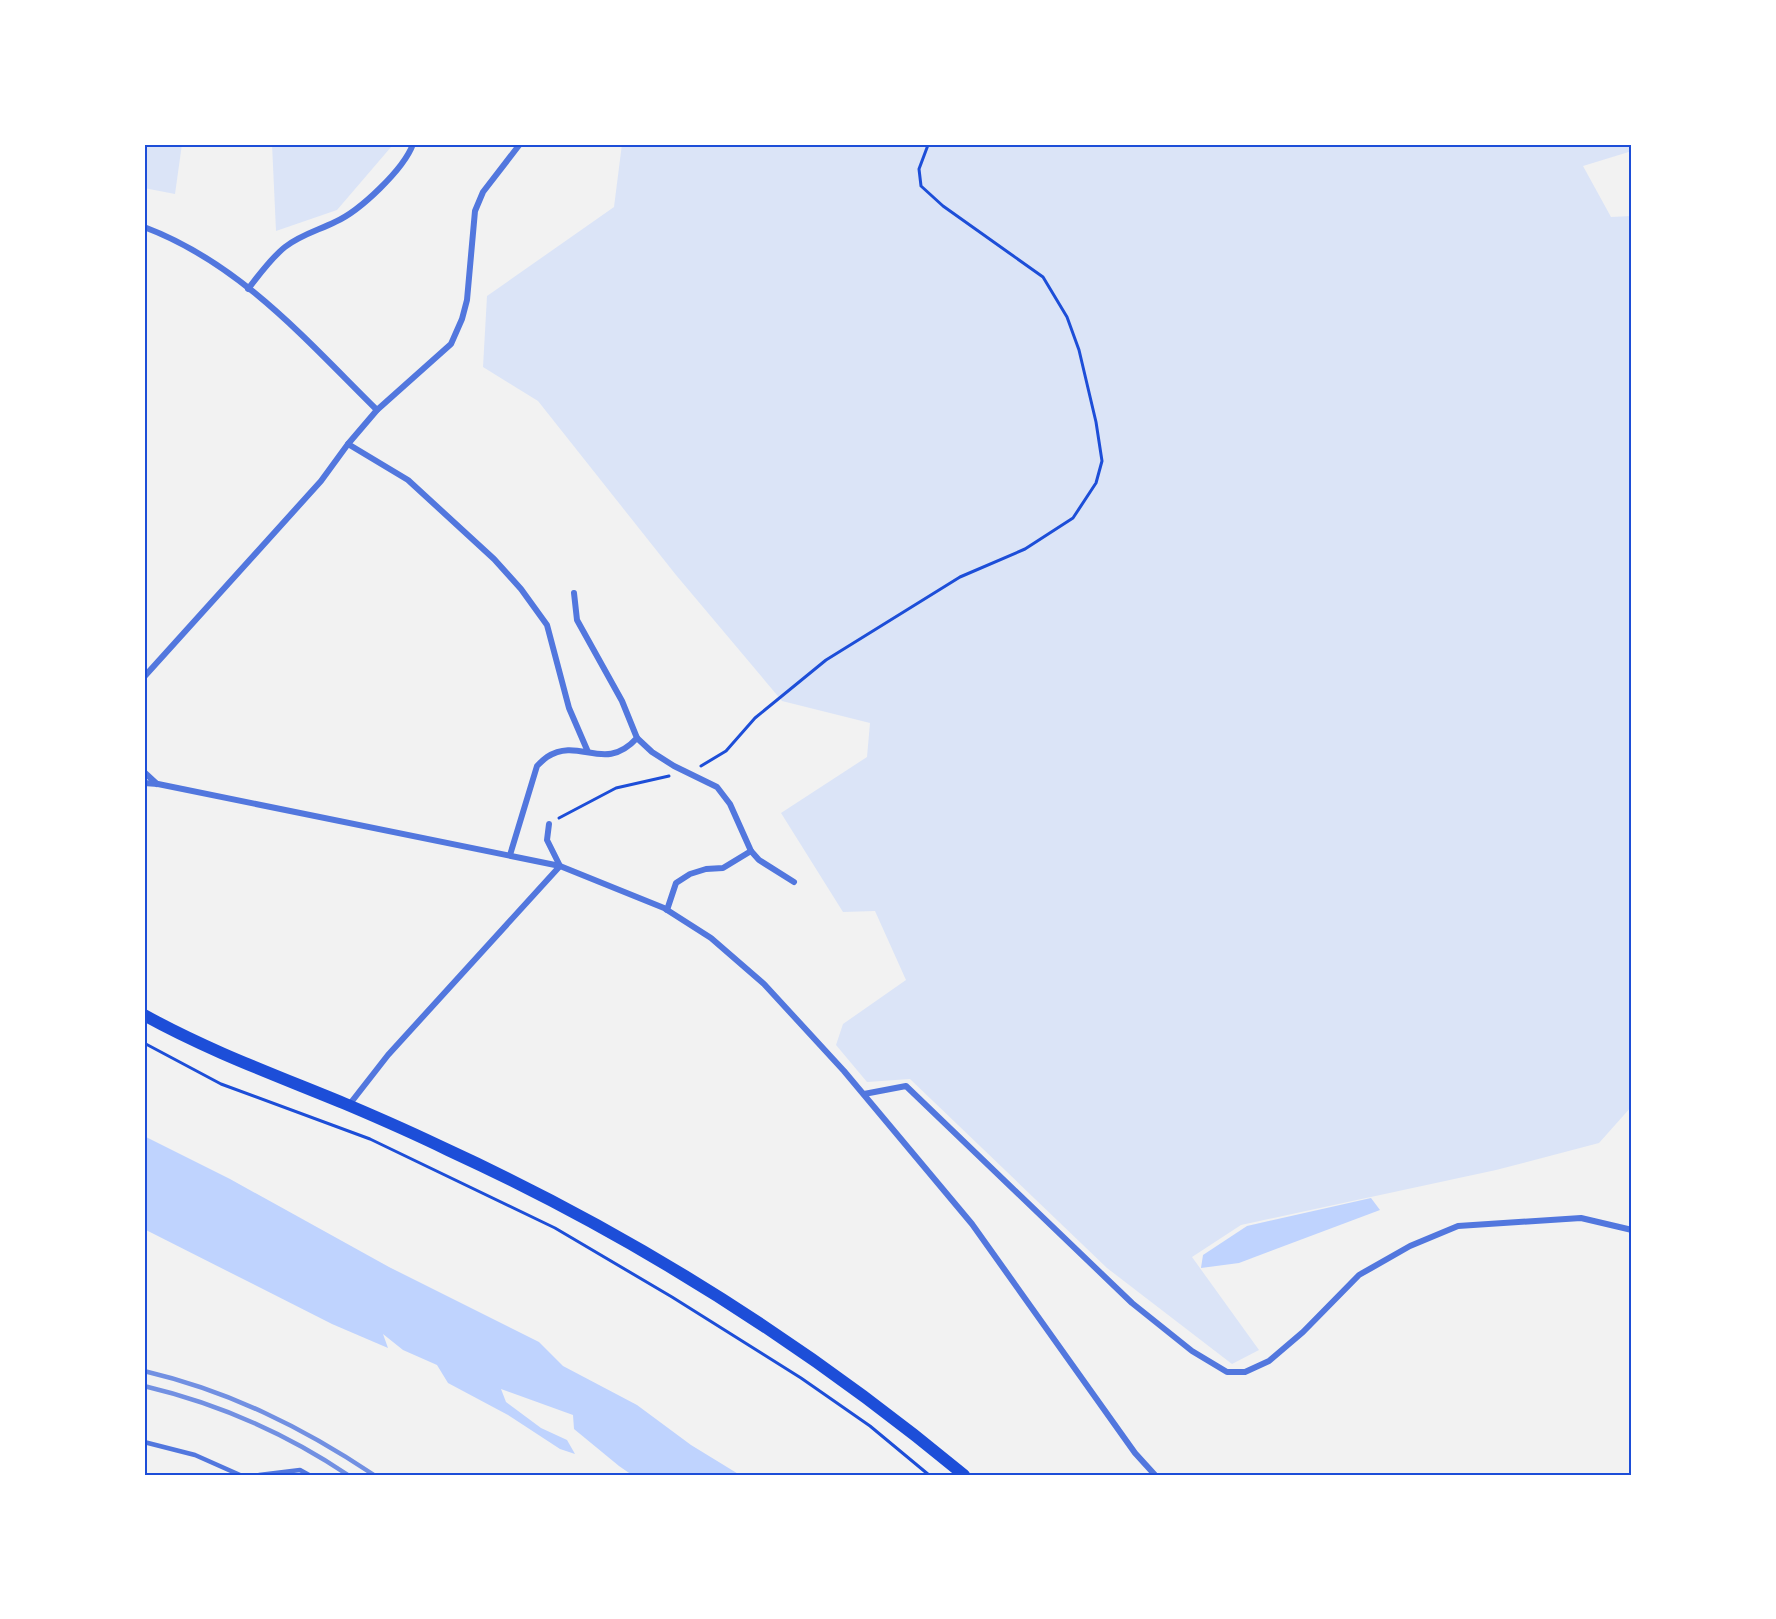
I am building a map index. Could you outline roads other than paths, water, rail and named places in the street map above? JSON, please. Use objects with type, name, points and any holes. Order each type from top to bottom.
[{"type":"main road","points":[[144,1015],[198,1044],[349,1106],[534,1191],[678,1272],[780,1337],[850,1385],[964,1475]]},
{"type":"street","points":[[248,289],[284,247],[312,231],[337,222],[365,203],[409,155],[413,144]]},
{"type":"street","points":[[144,678],[321,481],[377,410],[451,344],[467,300],[475,211],[483,192],[520,144]]},
{"type":"street","points":[[144,227],[174,238],[202,255],[274,308],[377,410]]},
{"type":"street","points":[[348,444],[408,480],[494,559],[521,589],[547,625],[569,708],[588,752]]},
{"type":"street","points":[[574,593],[577,620],[622,701],[637,738],[652,752],[674,766],[717,787],[730,804],[751,850],[759,860],[794,882]]},
{"type":"street","points":[[510,855],[537,766],[548,756],[563,751],[588,752],[602,756],[618,753],[630,746],[637,738]]},
{"type":"street","points":[[144,772],[158,784]]},
{"type":"street","points":[[144,783],[560,866],[667,910],[711,938],[764,984],[864,1094],[972,1224],[1135,1453],[1155,1475]]},
{"type":"street","points":[[549,824],[547,840],[560,866]]},
{"type":"street","points":[[667,910],[676,883],[690,874],[706,869],[723,868],[751,850]]},
{"type":"street","points":[[349,1106],[388,1055],[560,866]]},
{"type":"street","points":[[864,1094],[906,1086],[1132,1303],[1192,1351],[1227,1372],[1245,1372],[1269,1361],[1303,1332],[1359,1275],[1410,1246],[1458,1226],[1581,1218],[1632,1230]]},
{"type":"lane","points":[[144,1442],[195,1455],[240,1475]]},
{"type":"lane","points":[[259,1475],[300,1470],[309,1475]]},
{"type":"water","points":[[144,1136],[230,1179],[389,1267],[539,1342],[563,1366],[637,1405],[691,1445],[740,1475],[632,1475],[574,1429],[573,1415],[501,1389],[506,1402],[541,1428],[567,1440],[575,1454],[560,1449],[508,1415],[448,1383],[437,1365],[403,1350],[383,1334],[388,1348],[332,1324],[144,1229]]},
{"type":"water","points":[[1371,1198],[1380,1210],[1239,1263],[1201,1268],[1203,1255],[1247,1226]]},
{"type":"railway","points":[[144,1371],[206,1389],[264,1412],[320,1441],[374,1475]]},
{"type":"railway","points":[[144,1386],[198,1401],[276,1433],[348,1475]]}]
